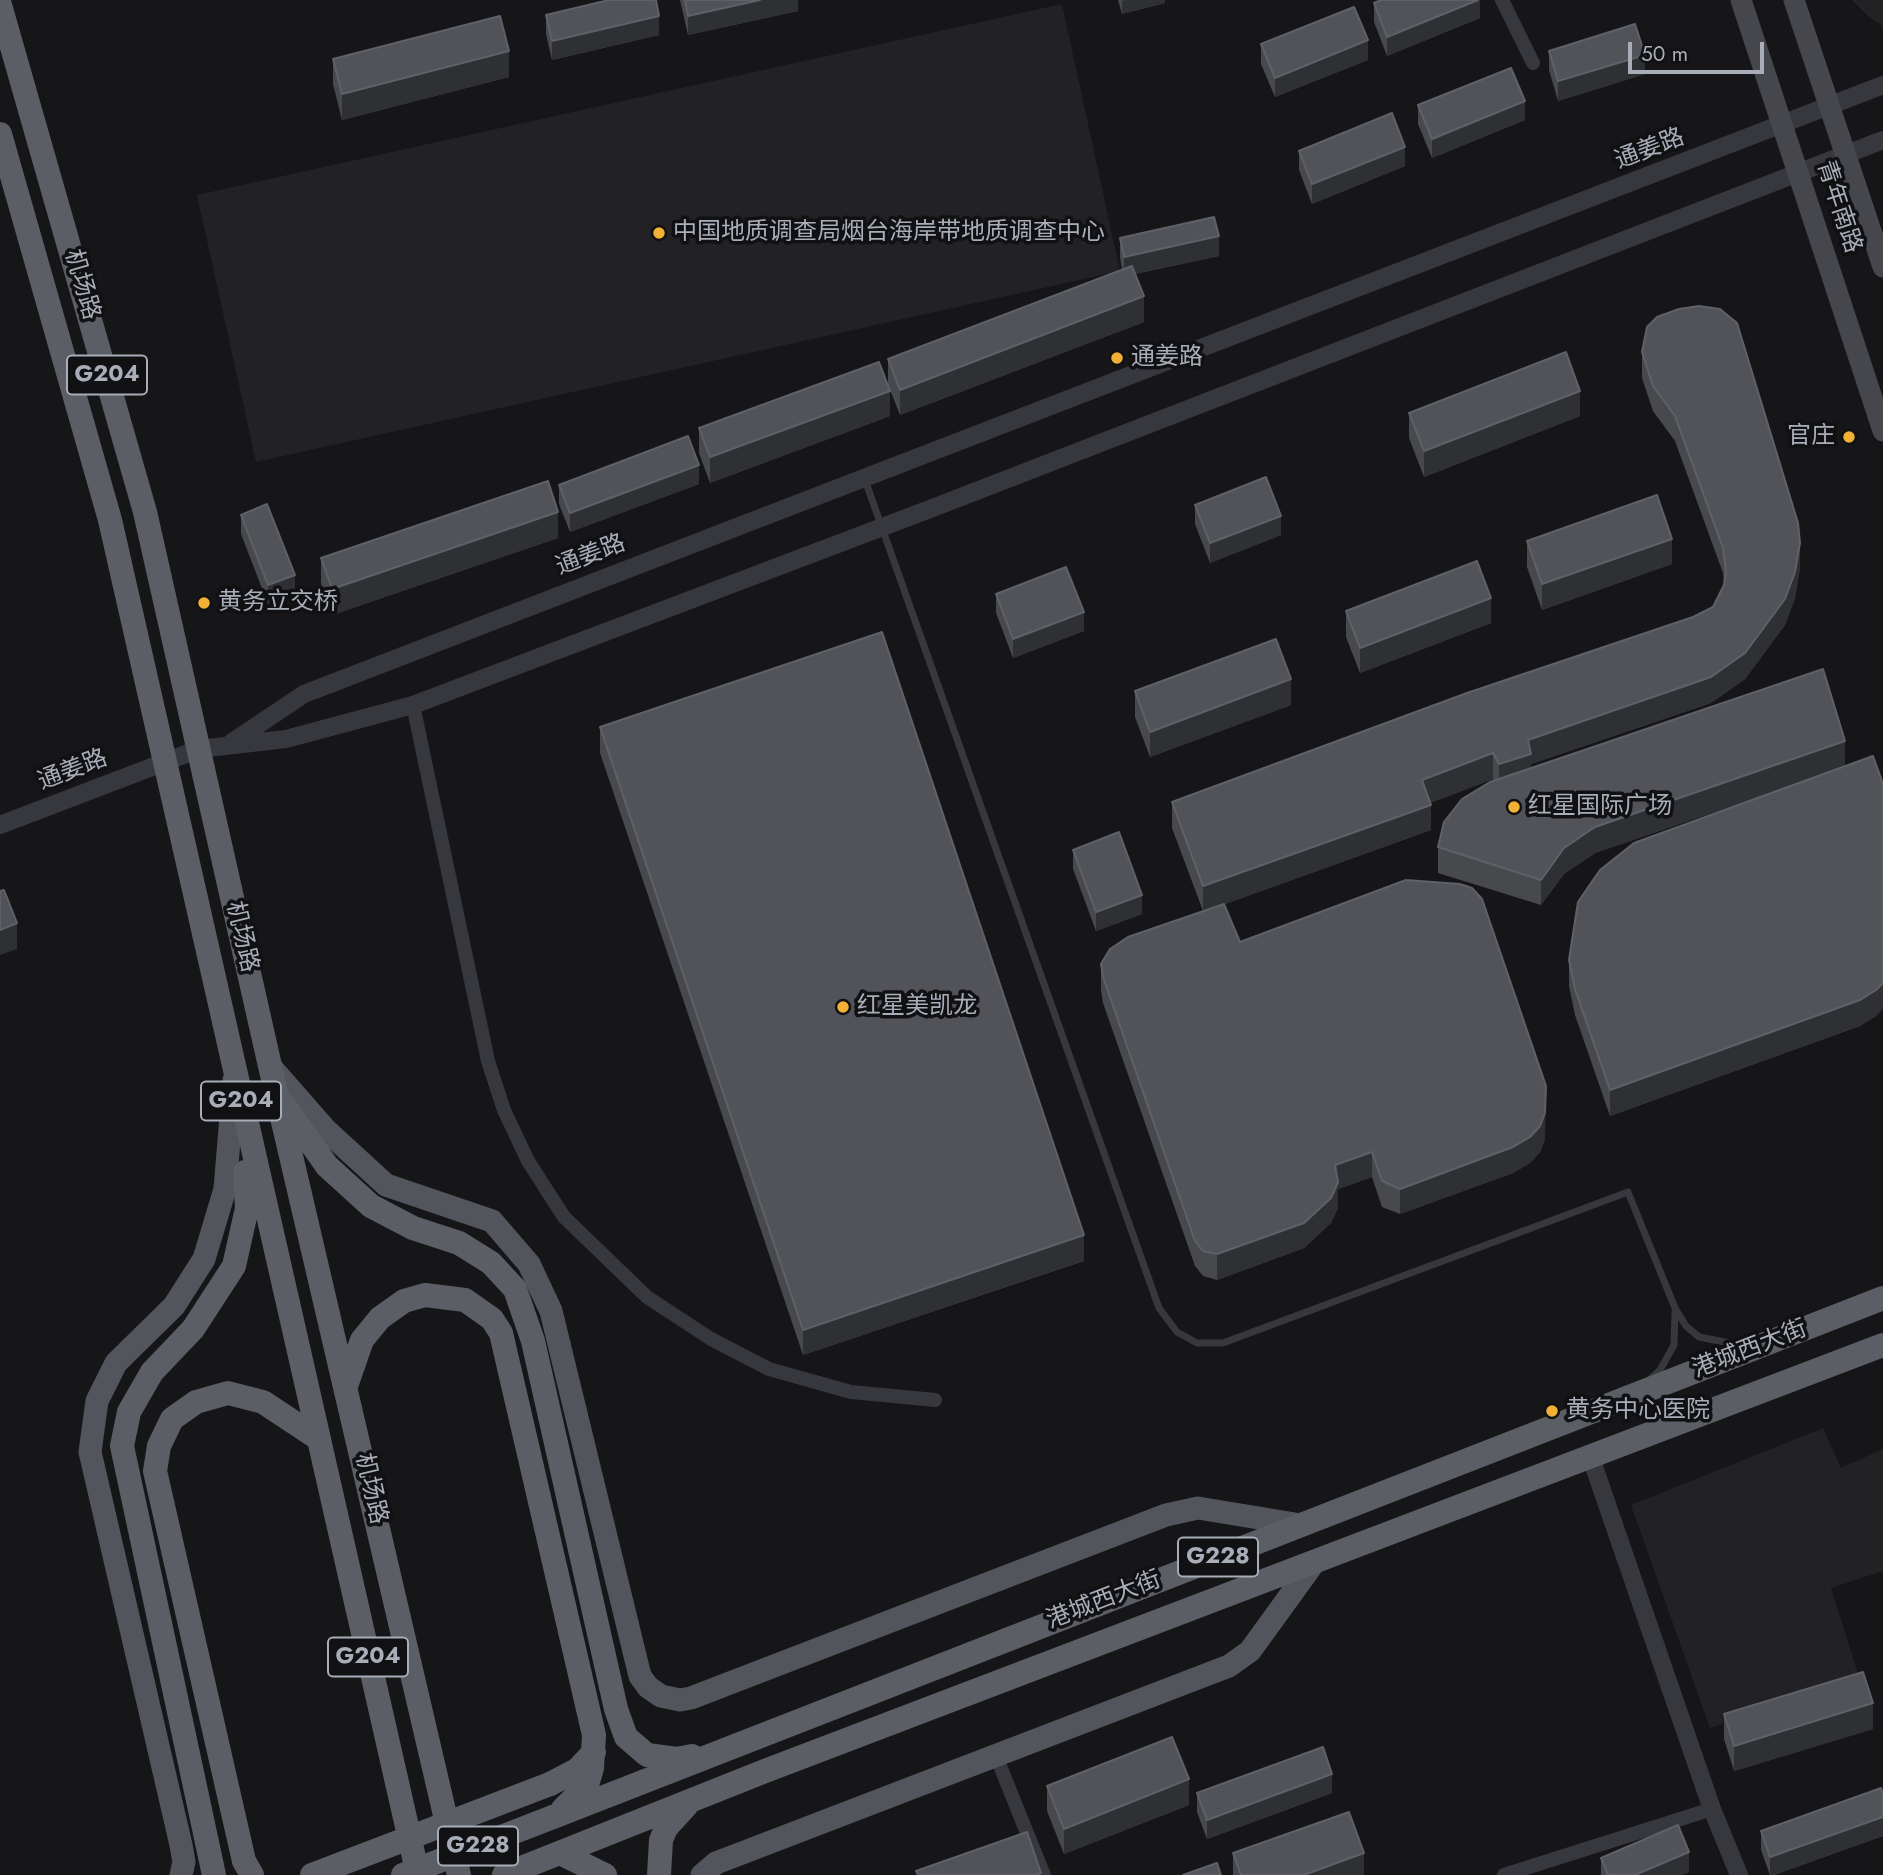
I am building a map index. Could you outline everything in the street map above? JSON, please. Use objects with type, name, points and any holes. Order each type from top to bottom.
[{"type":"highway","name":"机场路","points":[[0,5],[145,512],[270,1066],[458,1875]]},
{"type":"highway","name":"机场路","points":[[0,134],[110,520],[418,1875]]},
{"type":"highway","points":[[277,1095],[327,1166],[371,1206],[413,1228],[459,1243],[491,1263],[515,1289],[533,1341],[616,1709],[626,1737],[647,1755],[677,1759],[757,1738]]},
{"type":"highway","points":[[214,1875],[122,1446],[129,1412],[152,1372],[192,1329],[234,1266],[247,1208],[242,1105]]},
{"type":"highway","points":[[346,1387],[362,1340],[380,1318],[404,1301],[425,1295],[445,1295],[465,1300],[492,1319],[506,1348],[590,1713],[594,1752],[587,1785],[553,1817]]},
{"type":"highway","name":"港城西大街","points":[[403,1875],[1883,1298]]},
{"type":"highway","name":"港城西大街","points":[[504,1875],[1883,1345]]},
{"type":"highway","points":[[252,1875],[244,1861],[155,1471],[159,1446],[172,1419],[196,1402],[229,1393],[262,1402],[319,1439]]},
{"type":"highway","points":[[312,1875],[550,1784],[578,1770],[594,1752]]},
{"type":"highway","points":[[659,1875],[661,1840],[674,1817],[691,1801]]},
{"type":"highway","points":[[562,1854],[605,1875]]},
{"type":"main road","name":"青年南路","points":[[1741,0],[1800,172],[1883,431]]},
{"type":"main road","name":"青年南路","points":[[1794,0],[1883,267]]},
{"type":"main road","points":[[270,1066],[326,1130],[386,1185],[492,1221],[529,1264],[551,1311],[640,1676],[648,1687],[661,1696],[680,1700],[691,1698],[1166,1515],[1198,1508],[1301,1525]]},
{"type":"main road","points":[[181,1875],[184,1862],[181,1845],[90,1452],[97,1401],[116,1363],[174,1306],[204,1259],[225,1189],[234,1073]]},
{"type":"main road","points":[[702,1875],[716,1863],[1229,1666],[1250,1651],[1313,1564]]},
{"type":"street","points":[[1503,0],[1533,63]]},
{"type":"street","name":"通姜路","points":[[228,745],[304,694],[1883,85]]},
{"type":"street","name":"通姜路","points":[[0,825],[199,750],[286,740],[414,705],[1883,140]]},
{"type":"street","points":[[414,705],[488,1061],[504,1110],[528,1161],[564,1217],[647,1297],[711,1339],[769,1369],[851,1392],[935,1399]]},
{"type":"street","points":[[1591,1458],[1712,1809],[1739,1875]]},
{"type":"street","points":[[996,1756],[1044,1875]]},
{"type":"street","points":[[1504,1875],[1712,1809]]},
{"type":"lane","points":[[863,477],[1159,1308],[1177,1332],[1197,1343],[1223,1343],[1628,1192],[1675,1308],[1686,1326],[1699,1337],[1737,1345],[1769,1342]]},
{"type":"lane","points":[[1625,1398],[1660,1370],[1674,1345],[1677,1328],[1675,1308]]},
{"type":"shaded area","points":[[1852,0],[1883,0],[1883,26],[1868,16]]},
{"type":"shaded area","name":"中国地质调查局烟台海岸带地质调查中心","points":[[1062,4],[1120,271],[256,462],[197,195]]},
{"type":"shaded area","points":[[1823,1428],[1841,1468],[1883,1449],[1883,1571],[1831,1588],[1860,1680],[1710,1728],[1631,1505]]},
{"type":"building","points":[[609,0],[656,0],[659,16],[552,41],[546,15]]},
{"type":"building","points":[[685,0],[760,0],[688,16]]},
{"type":"building","points":[[1381,0],[1478,0],[1387,37],[1374,3]]},
{"type":"building","points":[[1354,7],[1368,40],[1275,78],[1261,44]]},
{"type":"building","points":[[500,16],[509,51],[342,94],[333,59]]},
{"type":"building","points":[[1635,24],[1645,55],[1558,81],[1549,51]]},
{"type":"building","points":[[1511,68],[1525,101],[1432,139],[1418,105]]},
{"type":"building","points":[[1392,113],[1405,147],[1312,184],[1299,151]]},
{"type":"building","points":[[1214,217],[1219,236],[1124,257],[1120,238]]},
{"type":"building","points":[[1132,266],[1144,296],[900,390],[888,359]]},
{"type":"building","points":[[1699,306],[1720,309],[1737,323],[1798,523],[1800,543],[1795,572],[1785,599],[1745,653],[1711,677],[1528,740],[1531,754],[1499,764],[1493,753],[1422,780],[1431,805],[1203,886],[1172,802],[1467,693],[1693,617],[1713,607],[1724,585],[1726,571],[1723,548],[1675,416],[1653,386],[1642,352],[1647,327],[1657,317],[1679,309]]},
{"type":"building","points":[[1566,352],[1580,391],[1424,451],[1409,413]]},
{"type":"building","points":[[879,362],[890,391],[710,457],[699,428]]},
{"type":"building","points":[[688,436],[699,465],[570,513],[559,485]]},
{"type":"building","points":[[1266,477],[1281,516],[1210,543],[1195,505]]},
{"type":"building","points":[[548,481],[558,512],[332,589],[321,558]]},
{"type":"building","points":[[1657,495],[1672,539],[1542,584],[1527,541]]},
{"type":"building","points":[[267,504],[295,575],[268,585],[241,515]]},
{"type":"building","points":[[1477,561],[1491,598],[1360,648],[1346,611]]},
{"type":"building","points":[[1066,567],[1084,612],[1013,639],[996,594]]},
{"type":"building","name":"红星美凯龙","points":[[882,632],[1084,1235],[803,1330],[600,727]]},
{"type":"building","points":[[1276,639],[1291,679],[1150,732],[1135,691]]},
{"type":"building","points":[[1823,669],[1845,741],[1595,827],[1564,848],[1541,880],[1438,847],[1444,822],[1462,799],[1490,782]]},
{"type":"building","points":[[1873,756],[1883,784],[1883,983],[1860,1000],[1610,1090],[1575,989],[1569,960],[1578,902],[1600,870],[1634,843]]},
{"type":"building","points":[[1119,832],[1142,895],[1096,912],[1073,850]]},
{"type":"building","points":[[1406,880],[1460,884],[1472,888],[1482,899],[1546,1086],[1545,1113],[1540,1126],[1530,1137],[1513,1147],[1400,1189],[1382,1181],[1372,1152],[1335,1165],[1338,1182],[1331,1198],[1304,1223],[1217,1254],[1203,1251],[1195,1241],[1103,977],[1101,964],[1110,949],[1128,937],[1224,904],[1240,942]]},
{"type":"building","points":[[4,890],[17,923],[0,930],[0,891]]},
{"type":"building","points":[[1863,1672],[1873,1703],[1734,1746],[1724,1714]]},
{"type":"building","points":[[1172,1737],[1189,1779],[1064,1829],[1047,1786]]},
{"type":"building","points":[[1323,1747],[1332,1774],[1207,1820],[1197,1793]]},
{"type":"building","points":[[1881,1788],[1883,1817],[1770,1857],[1761,1831]]},
{"type":"building","points":[[1349,1812],[1364,1853],[1304,1875],[1241,1875],[1233,1853]]},
{"type":"building","points":[[1678,1825],[1689,1852],[1635,1875],[1608,1875],[1601,1858]]},
{"type":"building","points":[[1027,1832],[1041,1873],[918,1875],[916,1871]]},
{"type":"building","points":[[1217,1863],[1221,1875],[1183,1875]]},
{"type":"place","name":"中国地质调查局烟台海岸带地质调查中心","points":[[659,233]]},
{"type":"place","name":"通姜路","points":[[1117,358]]},
{"type":"place","name":"官庄","points":[[1849,437]]},
{"type":"place","name":"黄务立交桥","points":[[204,603]]},
{"type":"place","name":"红星国际广场","points":[[1514,807]]},
{"type":"place","name":"红星美凯龙","points":[[843,1007]]},
{"type":"place","name":"黄务中心医院","points":[[1552,1411]]}]
